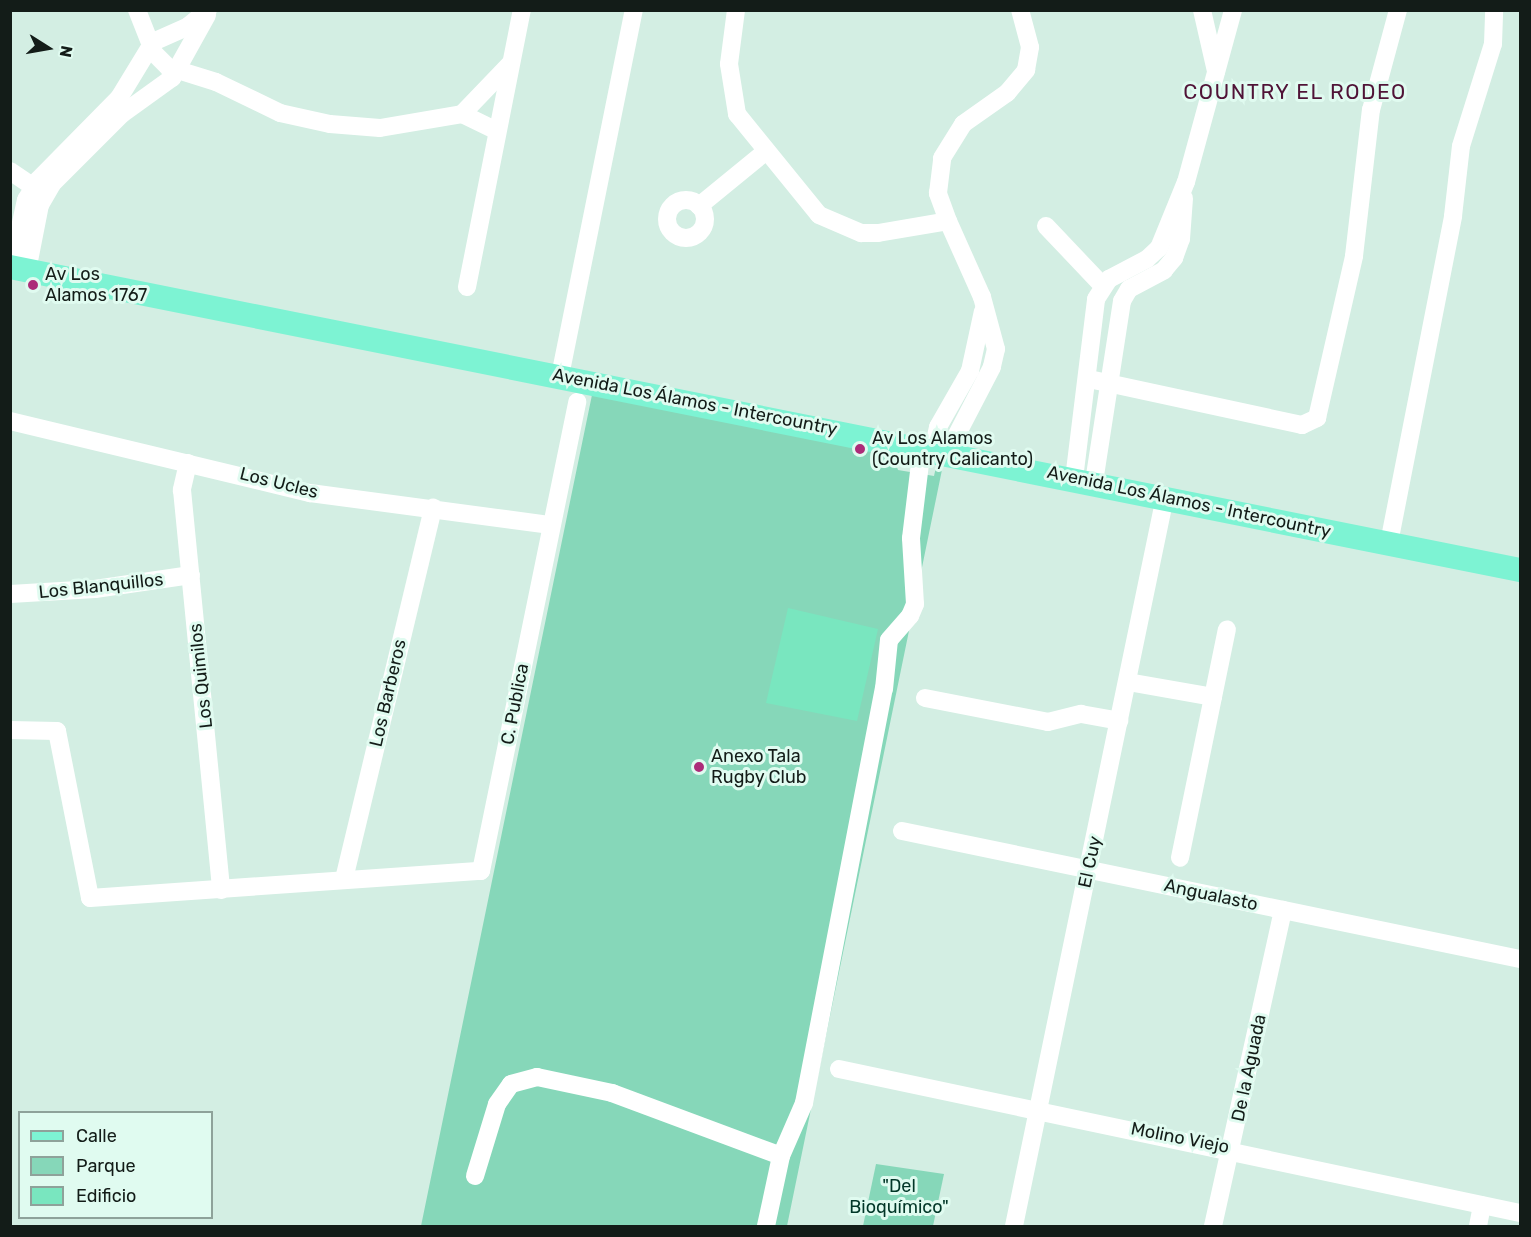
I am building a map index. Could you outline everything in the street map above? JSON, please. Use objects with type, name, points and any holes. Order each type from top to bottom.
[{"type":"main road","name":"Avenida Los Álamos - Intercountry","points":[[16,269],[934,449],[1521,570]]},
{"type":"street","points":[[138,10],[167,34],[181,65]]},
{"type":"street","points":[[138,10],[151,45],[160,60],[181,65],[268,109],[330,124],[380,128],[462,114],[497,131]]},
{"type":"street","points":[[16,269],[40,190],[119,98],[151,45],[209,10]]},
{"type":"street","points":[[40,190],[122,114],[165,86],[181,65],[209,10]]},
{"type":"street","points":[[467,287],[522,10]]},
{"type":"street","points":[[560,376],[634,10]]},
{"type":"street","points":[[736,10],[729,64],[732,96],[737,114],[765,152],[819,215],[845,227],[879,233],[948,221]]},
{"type":"street","points":[[766,1227],[781,1156],[804,1103],[884,689],[889,640],[915,604],[911,538],[934,449],[995,358],[994,335],[984,303],[938,194],[942,158],[963,124],[1007,93],[1026,70],[1030,47],[1020,10]]},
{"type":"street","points":[[1202,10],[1216,71]]},
{"type":"street","points":[[1084,481],[1096,300],[1102,285],[1154,254],[1186,182],[1233,10]]},
{"type":"street","points":[[1089,379],[1302,425],[1317,418],[1354,256],[1371,110],[1398,10]]},
{"type":"street","points":[[1389,543],[1453,216],[1461,146],[1492,44],[1494,10]]},
{"type":"street","points":[[462,114],[511,63]]},
{"type":"street","points":[[699,206],[765,152]]},
{"type":"street","points":[[10,171],[40,190]]},
{"type":"street","points":[[1084,481],[1110,382],[1125,294],[1164,270],[1179,248],[1186,182]]},
{"type":"street","points":[[1046,226],[1102,285]]},
{"type":"street","name":"C. Publica","points":[[344,879],[481,871],[577,402]]},
{"type":"street","name":"Los Ucles","points":[[10,421],[310,493],[433,507],[551,525]]},
{"type":"street","name":"Los Quimilos","points":[[188,463],[182,490],[222,891]]},
{"type":"street","name":"El Cuy","points":[[1014,1227],[1165,497]]},
{"type":"street","name":"Los Barberos","points":[[344,879],[433,507]]},
{"type":"street","name":"Los Blanquillos","points":[[10,594],[95,589],[191,575]]},
{"type":"street","points":[[1180,858],[1227,629]]},
{"type":"street","points":[[1128,682],[1214,697]]},
{"type":"street","points":[[925,698],[1048,722],[1081,714],[1119,721]]},
{"type":"street","points":[[10,730],[57,731],[90,898],[222,891],[344,879]]},
{"type":"street","name":"Angualasto","points":[[902,831],[1521,959]]},
{"type":"street","name":"De la Aguada","points":[[1213,1227],[1283,910]]},
{"type":"street","name":"Molino Viejo","points":[[839,1069],[1232,1148],[1521,1213]]},
{"type":"street","points":[[475,1176],[497,1104],[511,1084],[537,1077],[612,1093],[781,1156]]},
{"type":"street","points":[[1478,1227],[1482,1205]]},
{"type":"green space","name":"Anexo Tala Rugby Club","points":[[593,390],[890,447],[898,470],[934,476],[938,458],[944,460],[787,1226],[421,1226]]},
{"type":"green space","name":"\"Del Bioquímico\"","points":[[876,1164],[944,1174],[933,1226],[863,1226]]},
{"type":"building","points":[[788,608],[878,629],[857,721],[766,703]]},
{"type":"place","name":"Av Los Alamos 1767","points":[[33,285]]},
{"type":"place","name":"Av Los Alamos (Country Calicanto)","points":[[860,449]]},
{"type":"place","name":"Anexo Tala Rugby Club","points":[[699,767]]},
{"type":"district","name":"COUNTRY EL RODEO","points":[[1295,92]]}]
